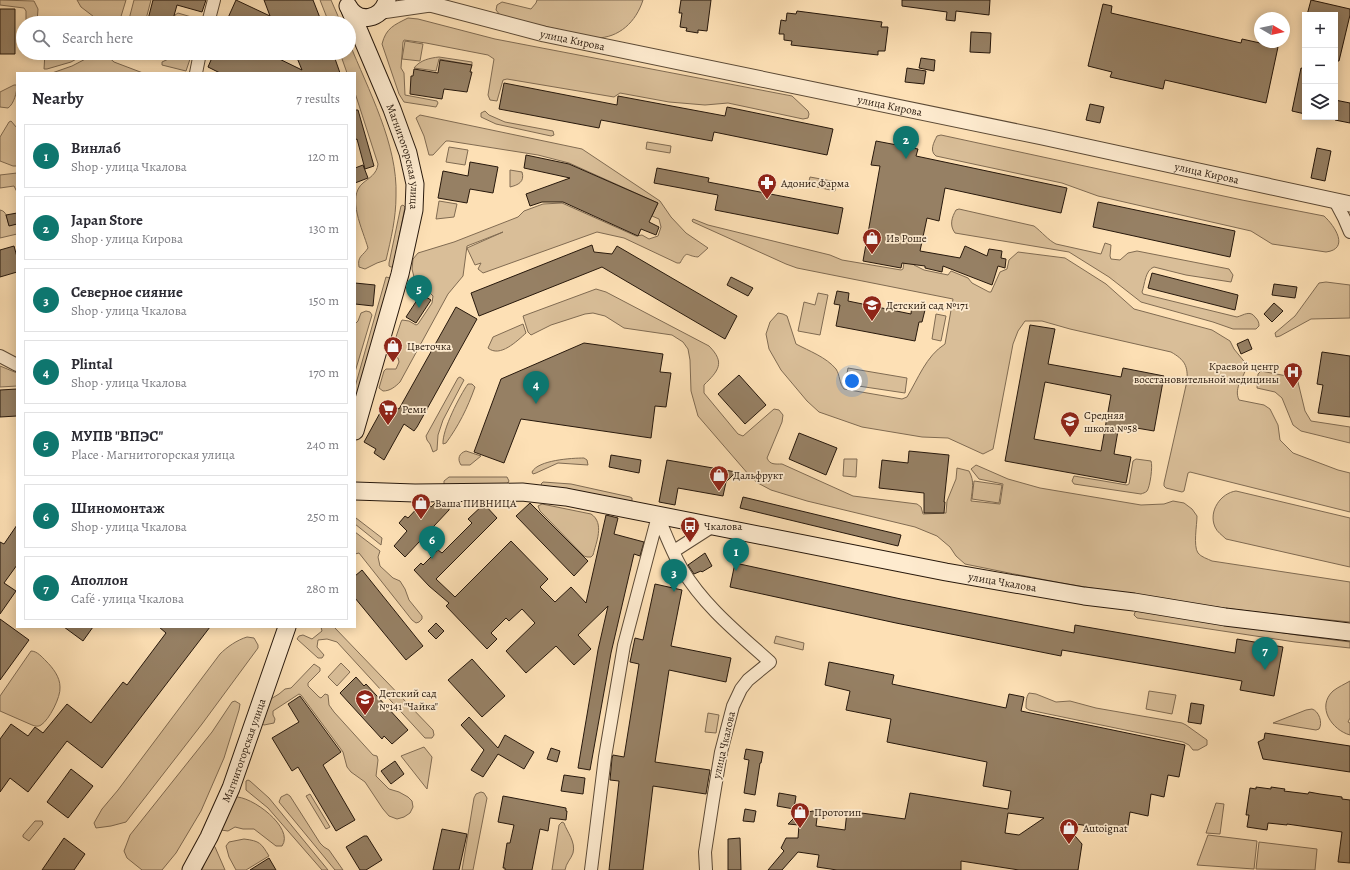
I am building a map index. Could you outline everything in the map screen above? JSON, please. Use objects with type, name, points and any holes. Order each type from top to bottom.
[{"type":"main road","points":[[347,3],[360,17],[372,17],[382,8]]},
{"type":"main road","name":"Магнитогорская улица","points":[[347,3],[353,16]]},
{"type":"main road","points":[[367,47],[382,8]]},
{"type":"main road","name":"Магнитогорская улица","points":[[356,23],[392,108],[405,146],[415,184],[414,210],[400,274],[356,428]]},
{"type":"main road","name":"улица Чкалова","points":[[356,491],[415,493],[530,493],[566,497],[946,572],[1084,596],[1134,602],[1232,618],[1350,632]]},
{"type":"main road","name":"Магнитогорская улица","points":[[191,870],[230,788],[287,628]]},
{"type":"street","points":[[210,16],[214,0]]},
{"type":"street","name":"улица Кирова","points":[[382,8],[426,2],[544,34],[992,127],[1042,136],[1350,204]]},
{"type":"street","points":[[196,72],[199,60]]},
{"type":"street","points":[[1335,201],[1350,232]]},
{"type":"street","points":[[0,356],[16,364]]},
{"type":"street","points":[[658,516],[674,551],[713,526]]},
{"type":"street","points":[[591,870],[605,757],[623,653],[641,576],[658,516]]},
{"type":"street","name":"улица Чкалова","points":[[674,551],[683,570],[703,597],[725,622],[770,662],[748,680],[741,689],[733,706],[721,752],[714,793],[705,852],[706,870]]},
{"type":"shaded area","points":[[0,0],[34,1],[38,9],[38,16],[26,16],[26,11],[24,8],[0,5]]},
{"type":"shaded area","points":[[77,0],[126,0],[121,16],[93,16],[81,7]]},
{"type":"shaded area","points":[[134,0],[151,0],[147,16],[130,16]]},
{"type":"shaded area","points":[[320,0],[331,0],[338,16],[326,16]]},
{"type":"shaded area","points":[[537,0],[643,0],[636,15],[626,27],[612,35],[596,38],[508,18],[500,15],[496,10],[497,5],[502,2],[531,9]]},
{"type":"shaded area","points":[[178,13],[188,16],[175,16]]},
{"type":"shaded area","points":[[408,18],[418,19],[495,39],[792,96],[808,111],[809,114],[808,118],[803,119],[728,103],[705,105],[669,102],[620,93],[614,97],[507,79],[503,80],[497,101],[490,100],[488,95],[494,59],[488,55],[404,40],[401,68],[404,73],[405,95],[437,101],[438,103],[436,107],[404,102],[399,94],[382,44],[386,34],[391,28]]},
{"type":"shaded area","points":[[405,41],[423,44],[420,61],[402,59]]},
{"type":"shaded area","points":[[439,57],[472,62],[472,65],[439,59],[436,71],[414,68],[422,61]]},
{"type":"shaded area","points":[[356,58],[373,98],[387,137],[395,176],[395,212],[386,260],[365,269],[359,267],[360,258],[368,248],[357,214],[356,197],[358,189],[374,173],[378,164],[356,96],[356,72],[347,72],[342,60],[356,60]]},
{"type":"shaded area","points":[[45,60],[75,60],[71,62],[44,69]]},
{"type":"shaded area","points":[[84,60],[112,60],[140,72],[55,72]]},
{"type":"shaded area","points":[[166,60],[190,60],[186,71],[162,65],[162,62]]},
{"type":"shaded area","points":[[16,85],[15,98],[8,108],[0,107],[0,92]]},
{"type":"shaded area","points":[[485,111],[489,115],[505,122],[553,131],[554,135],[551,136],[496,124],[481,117],[481,113]]},
{"type":"shaded area","points":[[420,115],[582,149],[660,201],[671,217],[686,233],[708,248],[698,257],[687,254],[680,263],[677,263],[624,238],[597,232],[483,273],[478,269],[481,263],[475,265],[467,248],[503,232],[467,246],[463,276],[448,294],[400,382],[396,386],[383,391],[379,388],[384,371],[386,369],[396,369],[399,362],[398,358],[392,355],[391,352],[402,320],[409,321],[416,325],[418,324],[432,303],[433,296],[414,277],[412,269],[413,259],[418,253],[454,242],[518,217],[524,211],[543,204],[562,203],[636,236],[642,235],[649,239],[658,236],[661,227],[659,219],[652,216],[658,203],[569,163],[538,155],[449,141],[446,141],[433,155],[429,155],[424,136],[416,118]]},
{"type":"shaded area","points":[[11,121],[16,127],[16,166],[0,161],[0,137]]},
{"type":"shaded area","points":[[941,135],[1242,200],[1324,216],[1336,231],[1339,242],[1337,247],[1326,252],[1272,244],[1251,231],[1098,196],[1062,183],[936,156],[932,149],[937,136]]},
{"type":"shaded area","points":[[647,142],[671,146],[670,153],[646,149]]},
{"type":"shaded area","points":[[449,147],[468,150],[465,165],[446,162]]},
{"type":"shaded area","points":[[510,170],[522,172],[523,178],[522,181],[510,187]]},
{"type":"shaded area","points":[[16,173],[16,190],[14,186],[0,188],[0,175]]},
{"type":"shaded area","points":[[810,177],[837,182],[835,191],[808,185]]},
{"type":"shaded area","points":[[439,201],[457,204],[454,217],[436,219]]},
{"type":"shaded area","points":[[403,205],[405,207],[393,267],[391,267],[389,266],[389,263],[401,206]]},
{"type":"shaded area","points":[[959,209],[1034,226],[1056,244],[1101,254],[1105,243],[1111,245],[1111,259],[1120,260],[1128,253],[1137,251],[1229,269],[1233,275],[1231,282],[1186,275],[1154,267],[1147,274],[1142,292],[1143,294],[1237,317],[1249,313],[1258,320],[1259,326],[1256,329],[1233,329],[1141,302],[1109,277],[1069,252],[955,233],[952,227],[953,215],[956,210]]},
{"type":"shaded area","points":[[0,210],[4,212],[9,225],[16,224],[16,234],[0,238]]},
{"type":"shaded area","points":[[693,219],[708,225],[830,255],[842,260],[901,270],[903,269],[906,249],[914,265],[924,270],[948,275],[951,271],[968,278],[972,283],[989,292],[991,292],[1000,272],[1007,269],[1009,260],[1018,252],[1065,258],[1106,284],[1134,309],[1212,330],[1230,341],[1234,349],[1247,365],[1238,386],[1237,391],[1239,400],[1264,405],[1270,409],[1278,425],[1280,440],[1293,453],[1350,473],[1350,512],[1190,472],[1188,473],[1184,491],[1182,492],[1166,488],[1164,483],[1187,381],[1185,364],[1180,358],[1171,352],[1070,329],[1042,321],[1025,321],[1018,331],[1013,344],[993,449],[983,454],[948,438],[922,437],[862,427],[819,412],[807,401],[781,370],[769,349],[766,334],[770,322],[778,313],[787,316],[796,344],[822,358],[836,369],[844,389],[902,399],[907,397],[928,361],[938,349],[945,344],[953,299],[797,268],[693,222]]},
{"type":"shaded area","points":[[386,277],[390,278],[356,400],[356,383]]},
{"type":"shaded area","points":[[1326,282],[1350,285],[1350,318],[1311,319],[1276,337],[1275,333],[1295,316],[1319,283]]},
{"type":"shaded area","points":[[596,289],[606,292],[709,346],[719,362],[716,371],[704,385],[704,393],[738,434],[743,436],[774,409],[779,410],[783,415],[782,422],[767,458],[771,463],[782,464],[853,496],[917,504],[921,507],[923,514],[946,513],[947,501],[956,479],[957,468],[969,471],[971,475],[973,486],[971,501],[1000,504],[1003,484],[979,479],[971,469],[976,465],[1008,479],[1040,488],[1141,505],[1164,504],[1173,501],[1184,503],[1192,509],[1197,516],[1196,546],[1198,553],[1201,556],[1212,561],[1350,582],[1350,622],[1253,612],[1157,599],[1061,583],[965,564],[956,556],[950,547],[937,536],[915,527],[807,501],[771,490],[756,482],[749,475],[698,416],[691,391],[690,360],[688,349],[683,342],[672,335],[624,328],[605,316],[593,313],[585,314],[551,325],[531,335],[528,332],[523,316]]},
{"type":"shaded area","points":[[818,293],[828,295],[820,335],[798,331],[804,302],[815,305]]},
{"type":"shaded area","points":[[366,311],[370,312],[372,315],[356,369],[356,323],[361,313]]},
{"type":"shaded area","points":[[936,314],[946,316],[941,341],[932,339]]},
{"type":"shaded area","points":[[523,324],[526,333],[513,344],[503,350],[498,351],[493,351],[488,348],[493,337]]},
{"type":"shaded area","points":[[0,366],[16,373],[16,386],[0,387]]},
{"type":"shaded area","points":[[848,368],[907,378],[905,393],[845,384]]},
{"type":"shaded area","points":[[1261,371],[1297,378],[1305,411],[1311,421],[1350,427],[1350,443],[1301,431],[1293,425],[1282,398],[1275,392],[1257,388],[1258,374]]},
{"type":"shaded area","points":[[460,377],[464,380],[443,420],[438,435],[437,450],[433,452],[426,436],[458,378]]},
{"type":"shaded area","points":[[468,384],[472,384],[475,387],[469,402],[455,430],[446,443],[443,444],[443,438],[448,422],[456,404]]},
{"type":"shaded area","points":[[466,451],[481,456],[470,465],[461,465],[459,456]]},
{"type":"shaded area","points":[[584,458],[587,460],[588,465],[558,463],[536,473],[533,474],[532,472],[535,468],[548,462],[564,459]]},
{"type":"shaded area","points":[[844,459],[857,459],[856,477],[843,476]]},
{"type":"shaded area","points":[[1136,459],[1151,461],[1152,464],[1148,489],[1146,492],[1141,494],[1074,484],[1072,481],[1074,476],[1127,485],[1129,484],[1133,461]]},
{"type":"shaded area","points":[[449,477],[507,477],[509,481],[507,484],[444,485],[444,481]]},
{"type":"shaded area","points":[[974,481],[1002,485],[999,503],[972,499]]},
{"type":"shaded area","points":[[543,482],[571,484],[630,497],[632,498],[632,501],[630,502],[569,489],[542,486],[541,484]]},
{"type":"shaded area","points":[[1236,491],[1350,518],[1350,567],[1226,539],[1216,529],[1213,521],[1213,515],[1217,504],[1221,499],[1225,495]]},
{"type":"shaded area","points":[[542,504],[591,514],[595,518],[599,528],[593,555],[591,557],[584,556],[540,511],[538,506]]},
{"type":"shaded area","points":[[356,518],[382,538],[381,545],[356,525]]},
{"type":"shaded area","points":[[356,533],[380,551],[378,557],[380,566],[393,578],[400,581],[409,600],[422,616],[422,619],[419,622],[416,623],[412,620],[359,553],[356,554]]},
{"type":"shaded area","points":[[1138,610],[1350,642],[1350,648],[1295,642],[1137,618],[1134,615]]},
{"type":"shaded area","points":[[321,628],[335,628],[433,730],[434,735],[432,738],[425,738],[337,642],[327,639],[318,640],[317,647],[324,655],[322,658],[318,658],[297,639],[299,636],[303,635],[312,639],[322,631]]},
{"type":"shaded area","points":[[776,636],[804,643],[803,650],[774,643]]},
{"type":"shaded area","points":[[247,637],[254,638],[258,648],[202,724],[126,822],[96,828],[94,823],[102,809],[118,790],[220,654],[232,644]]},
{"type":"shaded area","points":[[31,651],[37,653],[49,664],[56,673],[60,683],[59,696],[54,708],[44,722],[38,726],[32,725],[0,711],[0,696]]},
{"type":"shaded area","points":[[341,663],[350,672],[337,686],[328,677]]},
{"type":"shaded area","points":[[314,664],[320,668],[320,671],[308,683],[308,686],[321,698],[325,694],[328,695],[329,705],[334,712],[373,755],[377,756],[376,776],[389,789],[399,792],[412,801],[413,807],[410,813],[404,817],[397,819],[389,816],[365,782],[351,772],[347,767],[343,752],[301,695],[299,694],[273,711],[275,719],[274,723],[262,724],[264,703],[285,689],[291,688]]},
{"type":"shaded area","points":[[1350,681],[1350,718],[1348,722],[1350,723],[1350,735],[1337,728],[1332,723],[1326,711],[1326,704],[1328,697],[1333,691]]},
{"type":"shaded area","points":[[1149,691],[1176,695],[1172,714],[1146,709]]},
{"type":"shaded area","points":[[1029,693],[1036,694],[1056,702],[1070,701],[1096,708],[1182,723],[1207,740],[1207,745],[1198,750],[1193,750],[1189,745],[1183,742],[1029,710],[1026,708]]},
{"type":"shaded area","points":[[235,701],[240,704],[239,710],[224,758],[201,811],[176,853],[162,870],[142,870],[127,858],[124,851],[130,835],[212,732],[232,702]]},
{"type":"shaded area","points":[[1312,709],[1317,712],[1320,718],[1321,724],[1319,729],[1316,730],[1273,723],[1306,710]]},
{"type":"shaded area","points":[[708,713],[719,715],[716,733],[705,732]]},
{"type":"shaded area","points":[[424,747],[432,757],[427,789],[401,756]]},
{"type":"shaded area","points":[[248,780],[269,798],[328,870],[322,870],[268,808],[246,790],[246,781]]},
{"type":"shaded area","points":[[481,792],[484,793],[487,798],[473,870],[462,870],[474,798],[476,794]]},
{"type":"shaded area","points":[[287,794],[290,796],[320,843],[329,850],[343,870],[335,870],[279,802],[281,797]]},
{"type":"shaded area","points":[[310,794],[330,827],[326,829],[306,796]]},
{"type":"shaded area","points":[[234,797],[250,801],[269,814],[277,822],[282,830],[284,839],[282,846],[276,846],[254,829],[235,827],[228,831],[221,830]]},
{"type":"shaded area","points":[[1216,803],[1224,804],[1220,834],[1206,833]]},
{"type":"shaded area","points":[[35,821],[42,821],[43,824],[29,841],[23,837],[23,835]]},
{"type":"shaded area","points":[[562,822],[564,823],[572,841],[574,849],[565,870],[552,870],[559,825]]},
{"type":"shaded area","points":[[1208,835],[1257,841],[1254,869],[1197,865]]},
{"type":"shaded area","points":[[244,839],[260,843],[269,856],[246,870],[236,870],[229,857],[226,846],[229,842]]},
{"type":"shaded area","points":[[1259,842],[1317,849],[1315,870],[1256,869]]},
{"type":"shaded area","points":[[211,846],[215,847],[225,870],[202,870]]},
{"type":"building","points":[[153,0],[206,0],[202,12],[177,5],[174,16],[149,16]]},
{"type":"building","points":[[236,0],[270,16],[229,16]]},
{"type":"building","points":[[264,0],[313,0],[319,16],[270,16]]},
{"type":"building","points":[[681,0],[711,0],[707,31],[698,30],[698,33],[686,31],[687,28],[680,27],[682,13],[679,13]]},
{"type":"building","points":[[902,0],[990,0],[989,15],[956,11],[955,21],[946,20],[947,12],[902,6]]},
{"type":"building","points":[[1311,0],[1350,9],[1350,15],[1339,61],[1338,12],[1308,12]]},
{"type":"building","points":[[1103,4],[1112,6],[1111,13],[1241,43],[1242,39],[1254,42],[1254,48],[1278,48],[1266,103],[1165,80],[1163,89],[1110,77],[1112,72],[1088,66]]},
{"type":"building","points":[[0,9],[15,9],[15,54],[0,54]]},
{"type":"building","points":[[797,11],[882,22],[881,27],[888,27],[885,51],[878,51],[878,55],[791,45],[792,41],[784,40],[784,34],[779,34],[781,20],[786,21],[787,13],[796,14]]},
{"type":"building","points":[[971,32],[991,33],[990,53],[970,52]]},
{"type":"building","points":[[921,58],[935,60],[934,71],[919,68]]},
{"type":"building","points":[[211,60],[281,60],[302,70],[298,60],[335,60],[340,72],[218,72],[208,67]]},
{"type":"building","points":[[440,60],[472,65],[470,72],[472,72],[467,92],[444,89],[442,99],[410,94],[411,76],[413,76],[414,69],[438,73]]},
{"type":"building","points":[[907,68],[926,71],[924,84],[905,82]]},
{"type":"building","points":[[1301,68],[1302,113],[1292,111]]},
{"type":"building","points":[[504,83],[617,105],[618,96],[725,116],[727,107],[833,129],[827,155],[714,132],[712,141],[601,120],[599,128],[499,109]]},
{"type":"building","points":[[1338,101],[1350,103],[1350,123],[1335,120],[1338,120]]},
{"type":"building","points":[[1090,104],[1104,107],[1100,123],[1086,120]]},
{"type":"building","points":[[356,110],[358,110],[374,166],[365,169],[357,139]]},
{"type":"building","points":[[876,141],[918,149],[916,156],[1067,188],[1061,213],[945,188],[939,221],[927,218],[920,251],[960,258],[965,246],[987,256],[989,249],[1002,251],[1001,258],[1006,259],[1005,268],[998,266],[992,285],[943,266],[942,272],[925,268],[925,266],[902,263],[901,268],[863,261],[880,166],[871,165]]},
{"type":"building","points":[[1317,148],[1331,151],[1325,181],[1311,178]]},
{"type":"building","points":[[526,155],[569,164],[658,203],[649,222],[659,227],[656,235],[641,229],[638,236],[563,202],[542,202],[530,206],[526,194],[570,178],[524,168]]},
{"type":"building","points":[[470,162],[498,167],[493,193],[470,189],[467,203],[438,198],[443,171],[468,176]]},
{"type":"building","points":[[363,165],[368,178],[356,183],[356,168]]},
{"type":"building","points":[[657,168],[709,178],[708,182],[843,208],[838,234],[715,210],[718,195],[654,183]]},
{"type":"building","points":[[1098,202],[1235,231],[1230,257],[1093,227]]},
{"type":"building","points":[[16,213],[16,224],[9,226],[6,215]]},
{"type":"building","points":[[592,245],[594,252],[612,254],[617,246],[737,316],[725,339],[602,267],[479,316],[471,293]]},
{"type":"building","points":[[14,246],[16,253],[16,272],[0,277],[0,250]]},
{"type":"building","points":[[1152,273],[1238,295],[1235,310],[1148,288]]},
{"type":"building","points":[[731,277],[753,288],[748,296],[727,285]]},
{"type":"building","points":[[356,283],[375,285],[373,306],[356,304]]},
{"type":"building","points":[[1274,284],[1297,287],[1295,298],[1272,295]]},
{"type":"building","points":[[837,291],[849,293],[848,301],[911,314],[912,303],[926,306],[922,322],[919,322],[915,341],[836,326],[840,305],[834,304]]},
{"type":"building","points":[[421,294],[431,300],[416,323],[406,317]]},
{"type":"building","points":[[1274,303],[1283,311],[1272,322],[1264,314]]},
{"type":"building","points":[[456,307],[477,319],[417,427],[414,431],[404,424],[384,460],[374,453],[376,449],[364,442],[386,402],[399,409]]},
{"type":"building","points":[[1030,325],[1055,329],[1048,364],[1121,377],[1123,368],[1164,376],[1154,431],[1119,425],[1114,454],[1131,457],[1126,483],[1005,461]],"holes":[[[1045,382],[1111,395],[1101,451],[1034,439]]]},
{"type":"building","points":[[1248,339],[1252,349],[1241,354],[1237,344]]},
{"type":"building","points":[[584,343],[663,354],[660,372],[671,373],[666,407],[655,406],[651,438],[521,419],[504,463],[474,452],[501,379]]},
{"type":"building","points":[[1322,352],[1350,356],[1350,417],[1318,413],[1323,385],[1317,384]]},
{"type":"building","points":[[739,375],[766,405],[745,424],[718,394]]},
{"type":"building","points":[[16,389],[16,416],[0,417],[0,390]]},
{"type":"building","points":[[799,433],[837,448],[826,475],[789,459]]},
{"type":"building","points":[[909,451],[949,455],[944,513],[924,513],[924,493],[879,488],[882,460],[908,463]]},
{"type":"building","points":[[611,455],[641,460],[639,473],[609,467]]},
{"type":"building","points":[[667,460],[736,472],[726,482],[723,496],[678,488],[675,505],[659,502]]},
{"type":"building","points":[[743,497],[901,535],[898,546],[740,508]]},
{"type":"building","name":"Ваша ПИВНИЦА","points":[[422,503],[427,503],[431,507],[435,503],[450,503],[449,510],[405,557],[394,546],[407,531],[399,523],[405,516],[408,518]]},
{"type":"building","points":[[530,503],[588,561],[574,576],[516,516]]},
{"type":"building","points":[[484,504],[497,518],[436,579],[455,597],[511,541],[548,579],[540,587],[555,602],[571,587],[586,603],[606,515],[618,518],[614,534],[644,542],[640,556],[634,554],[611,653],[590,770],[578,768],[598,650],[608,606],[578,635],[591,649],[574,665],[556,646],[526,673],[506,651],[535,623],[522,609],[509,621],[506,618],[491,633],[497,639],[487,649],[446,606],[449,603],[429,586],[414,570],[421,563],[423,565],[438,550],[442,553],[472,523],[468,519]]},
{"type":"building","points":[[16,526],[16,566],[4,583],[16,591],[0,614],[0,542],[4,544]]},
{"type":"building","points":[[705,553],[712,566],[702,572],[701,571],[694,574],[688,565]]},
{"type":"building","points":[[735,563],[901,599],[1074,633],[1075,625],[1235,653],[1237,639],[1283,647],[1274,696],[1240,690],[1242,681],[1062,650],[1061,656],[896,623],[730,587]]},
{"type":"building","points":[[362,570],[423,646],[406,660],[356,599],[356,575]]},
{"type":"building","points":[[655,584],[682,590],[671,646],[731,658],[726,682],[669,670],[655,762],[710,770],[706,794],[653,786],[643,870],[609,870],[619,781],[610,780],[612,758],[613,755],[624,757],[639,664],[630,662],[635,638],[643,640]]},
{"type":"building","points":[[0,619],[29,640],[0,680]]},
{"type":"building","points":[[436,623],[444,631],[436,639],[428,631]]},
{"type":"building","points":[[65,628],[92,628],[83,641]]},
{"type":"building","points":[[160,628],[209,628],[102,768],[67,741],[28,792],[10,778],[0,792],[0,739],[11,724],[28,736],[35,727],[43,733],[67,704],[91,723],[123,682],[127,685],[166,633]]},
{"type":"building","points":[[472,659],[505,696],[482,717],[448,680]]},
{"type":"building","points":[[829,662],[894,675],[892,684],[1006,708],[1009,694],[1024,697],[1021,711],[1185,745],[1179,777],[1168,775],[1164,797],[1151,794],[1148,816],[1130,812],[1127,832],[1063,822],[1082,844],[1078,870],[1019,870],[961,861],[961,870],[837,870],[817,867],[819,855],[798,852],[782,870],[768,870],[784,851],[781,848],[786,838],[798,838],[799,825],[788,824],[798,814],[818,810],[816,826],[845,830],[847,811],[905,819],[910,793],[1008,809],[1011,791],[983,786],[987,762],[887,742],[891,719],[846,710],[850,691],[825,685]],"holes":[[[1008,813],[1044,818],[1019,835],[1005,833]]]},
{"type":"building","points":[[356,677],[364,686],[366,684],[408,730],[392,744],[384,736],[382,739],[340,693]]},
{"type":"building","points":[[300,696],[341,752],[323,765],[355,820],[336,831],[298,767],[292,771],[272,738],[299,722],[288,704]]},
{"type":"building","points":[[1191,703],[1204,705],[1201,724],[1188,722]]},
{"type":"building","points":[[469,717],[498,748],[505,735],[534,752],[524,769],[498,754],[483,777],[471,770],[484,750],[461,725]]},
{"type":"building","points":[[1265,733],[1350,746],[1350,772],[1263,759],[1258,742],[1264,739]]},
{"type":"building","points":[[551,748],[560,751],[557,762],[547,759]]},
{"type":"building","points":[[746,749],[763,752],[755,795],[744,793],[749,760],[744,759]]},
{"type":"building","points":[[395,761],[404,774],[391,784],[381,771]]},
{"type":"building","points":[[71,769],[93,786],[68,818],[47,802]]},
{"type":"building","points":[[564,775],[585,778],[583,794],[561,791]]},
{"type":"building","points":[[1256,787],[1271,789],[1271,787],[1285,789],[1284,791],[1308,794],[1309,792],[1342,797],[1342,799],[1350,800],[1350,863],[1338,862],[1342,832],[1287,824],[1268,823],[1267,830],[1247,827],[1249,815],[1246,815],[1250,788],[1256,789]]},
{"type":"building","points":[[779,793],[796,796],[794,809],[777,806]]},
{"type":"building","points":[[503,796],[566,808],[566,820],[550,818],[548,831],[540,829],[532,870],[505,870],[505,868],[503,868],[507,843],[510,843],[514,825],[498,822]]},
{"type":"building","points":[[745,809],[756,811],[754,822],[743,821]]},
{"type":"building","points":[[442,829],[467,834],[459,870],[433,870]]},
{"type":"building","points":[[364,836],[367,836],[382,860],[366,870],[360,870],[346,847]]},
{"type":"building","points":[[64,838],[85,854],[74,870],[42,870]]},
{"type":"building","points":[[740,838],[741,870],[728,870],[728,839]]},
{"type":"building","points":[[269,858],[276,870],[250,870]]},
{"type":"place","name":"Japan Store","points":[[906,159]]},
{"type":"place","name":"Адонис Фарма","points":[[767,200]]},
{"type":"place","name":"Ив Роше","points":[[872,255]]},
{"type":"place","name":"МУПВ \"ВПЭС\"","points":[[419,308]]},
{"type":"place","name":"Детский сад №171","points":[[872,322]]},
{"type":"place","name":"Цветочка","points":[[393,363]]},
{"type":"place","name":"Краевой центр восстановительной медицины","points":[[1293,389]]},
{"type":"place","name":"Plintal","points":[[536,404]]},
{"type":"place","name":"Реми","points":[[388,426]]},
{"type":"place","name":"Средняя школа №58","points":[[1070,438]]},
{"type":"place","name":"Дальфрукт","points":[[719,492]]},
{"type":"place","name":"Ваша ПИВНИЦА","points":[[421,520]]},
{"type":"place","name":"Чкалова","points":[[690,543]]},
{"type":"place","name":"Шиномонтаж","points":[[432,559]]},
{"type":"place","name":"Винлаб","points":[[736,571]]},
{"type":"place","name":"Северное сияние","points":[[674,592]]},
{"type":"place","name":"Аполлон","points":[[1265,670]]},
{"type":"place","name":"Детский сад №141 \"Чайка\"","points":[[365,716]]},
{"type":"place","name":"Прототип","points":[[800,829]]},
{"type":"place","name":"Autoignat","points":[[1069,845]]}]
